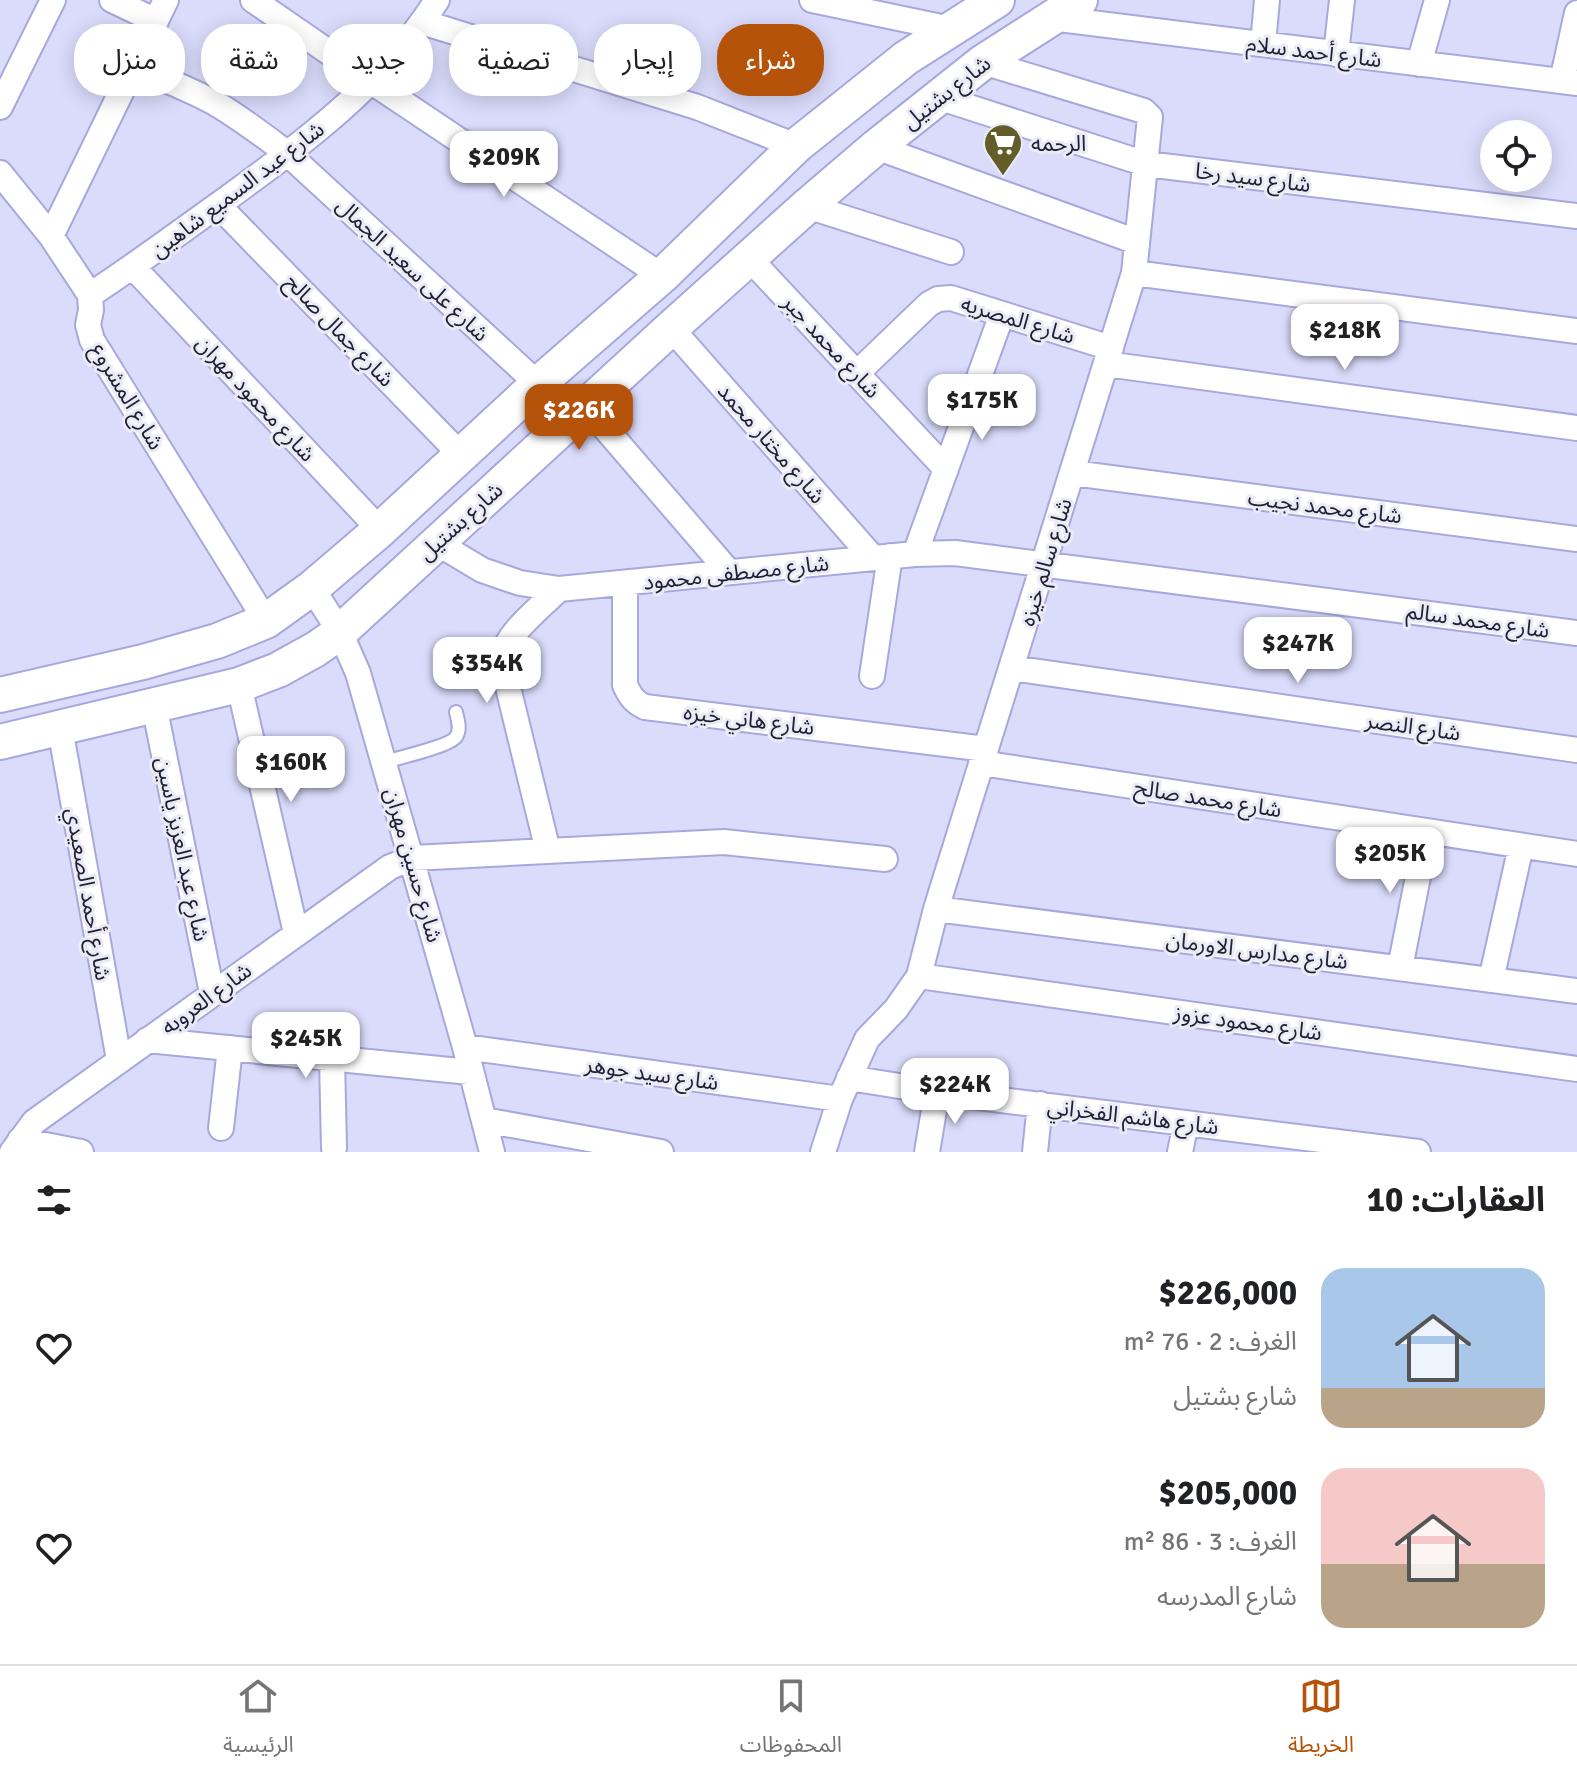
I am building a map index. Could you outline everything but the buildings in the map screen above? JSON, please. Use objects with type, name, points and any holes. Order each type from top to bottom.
[{"type":"street","points":[[0,107],[53,0]]},
{"type":"street","points":[[112,0],[161,10]]},
{"type":"street","points":[[253,0],[323,48]]},
{"type":"street","points":[[812,0],[951,29]]},
{"type":"street","name":"شارع بشتيل","points":[[0,695],[143,662],[217,641],[266,621],[312,588],[380,530],[538,384],[662,276],[796,146],[906,58],[997,0]]},
{"type":"street","name":"شارع بشتيل","points":[[0,742],[239,685],[278,670],[316,649],[340,632],[671,328],[876,147],[983,62],[1080,0]]},
{"type":"street","points":[[1263,44],[1267,0]]},
{"type":"street","points":[[1336,54],[1342,0]]},
{"type":"street","points":[[1419,64],[1437,0]]},
{"type":"street","points":[[429,7],[796,146]]},
{"type":"street","name":"شارع عبد السميع شاهين","points":[[416,24],[429,7]]},
{"type":"street","points":[[1569,82],[1577,13]]},
{"type":"street","name":"شارع أحمد سلام","points":[[1051,18],[1569,82]]},
{"type":"street","name":"شارع سالم خيزه","points":[[823,1152],[844,1088],[867,1039],[896,1009],[919,976],[936,909],[1134,273],[1150,117],[1147,113],[983,62]]},
{"type":"street","name":"شارع على سعيد الجمال","points":[[185,88],[215,103],[288,154],[538,384]]},
{"type":"street","points":[[51,236],[120,96]]},
{"type":"street","name":"شارع عبد السميع شاهين","points":[[90,295],[288,154],[356,96]]},
{"type":"street","points":[[393,96],[662,276]]},
{"type":"street","name":"شارع سيد رخا","points":[[938,97],[1146,164],[1577,216]]},
{"type":"street","points":[[876,147],[1137,242]]},
{"type":"street","points":[[4,190],[51,236],[90,295]]},
{"type":"street","name":"شارع جمال صالح","points":[[218,205],[461,455]]},
{"type":"street","points":[[807,206],[951,252]]},
{"type":"street","name":"شارع محمد جبر","points":[[749,258],[946,469]]},
{"type":"street","name":"شارع محمود مهران","points":[[133,267],[380,530]]},
{"type":"street","points":[[1134,273],[1577,331]]},
{"type":"street","name":"شارع المشروع","points":[[90,295],[88,325],[92,340],[266,621]]},
{"type":"street","name":"شارع المصريه","points":[[857,373],[929,304],[938,299],[951,298],[1002,314],[1108,356],[1577,428]]},
{"type":"street","points":[[915,554],[1002,314]]},
{"type":"street","name":"شارع مختار محمد","points":[[671,328],[881,557]]},
{"type":"street","points":[[586,406],[729,572]]},
{"type":"street","name":"شارع محمد نجيب","points":[[1073,473],[1577,539]]},
{"type":"street","name":"شارع مصطفى محمود","points":[[437,543],[482,570],[520,583],[559,589],[915,554],[955,553],[1045,563]]},
{"type":"street","points":[[872,676],[881,557]]},
{"type":"street","name":"شارع محمد سالم","points":[[1045,563],[1577,633]]},
{"type":"street","name":"شارع هاني خيزه","points":[[625,583],[625,685],[638,704],[984,756]]},
{"type":"street","name":"شارع حسين مهران","points":[[312,588],[340,632],[358,673],[492,1152]]},
{"type":"street","points":[[548,851],[503,658],[513,635],[559,589]]},
{"type":"street","name":"شارع النصر","points":[[1012,668],[1577,750]]},
{"type":"street","points":[[239,685],[296,933]]},
{"type":"street","name":"شارع عبد العزيز ياسين","points":[[154,705],[212,993]]},
{"type":"street","name":"شارع أحمد الصعيدي","points":[[60,728],[119,1060]]},
{"type":"street","name":"شارع محمد صالح","points":[[984,756],[1577,854]]},
{"type":"street","points":[[1400,968],[1427,831]]},
{"type":"street","points":[[412,858],[724,842],[885,859]]},
{"type":"street","points":[[1491,980],[1521,846]]},
{"type":"street","name":"شارع العروبه","points":[[16,1146],[34,1122],[119,1060],[390,867],[412,858]]},
{"type":"street","name":"شارع مدارس الاورمان","points":[[936,909],[1577,991]]},
{"type":"street","name":"شارع محمود عزوز","points":[[919,976],[1577,1069]]},
{"type":"street","points":[[147,1040],[470,1072]]},
{"type":"street","name":"شارع سيد جوهر","points":[[465,1047],[844,1088]]},
{"type":"street","points":[[221,1128],[230,1048]]},
{"type":"street","points":[[332,1058],[334,1148]]},
{"type":"street","name":"شارع هاشم الفخراني","points":[[844,1088],[937,1092],[1040,1104],[1186,1123],[1259,1142],[1418,1152]]},
{"type":"street","points":[[927,1152],[937,1092]]},
{"type":"street","points":[[1035,1152],[1040,1104]]},
{"type":"street","points":[[484,1120],[661,1152]]},
{"type":"street","points":[[1180,1152],[1186,1123]]},
{"type":"street","points":[[16,1146],[81,1152]]},
{"type":"lane","points":[[384,762],[450,743],[458,734],[456,712]]},
{"type":"place","name":"الرحمه","points":[[1003,177]]}]
